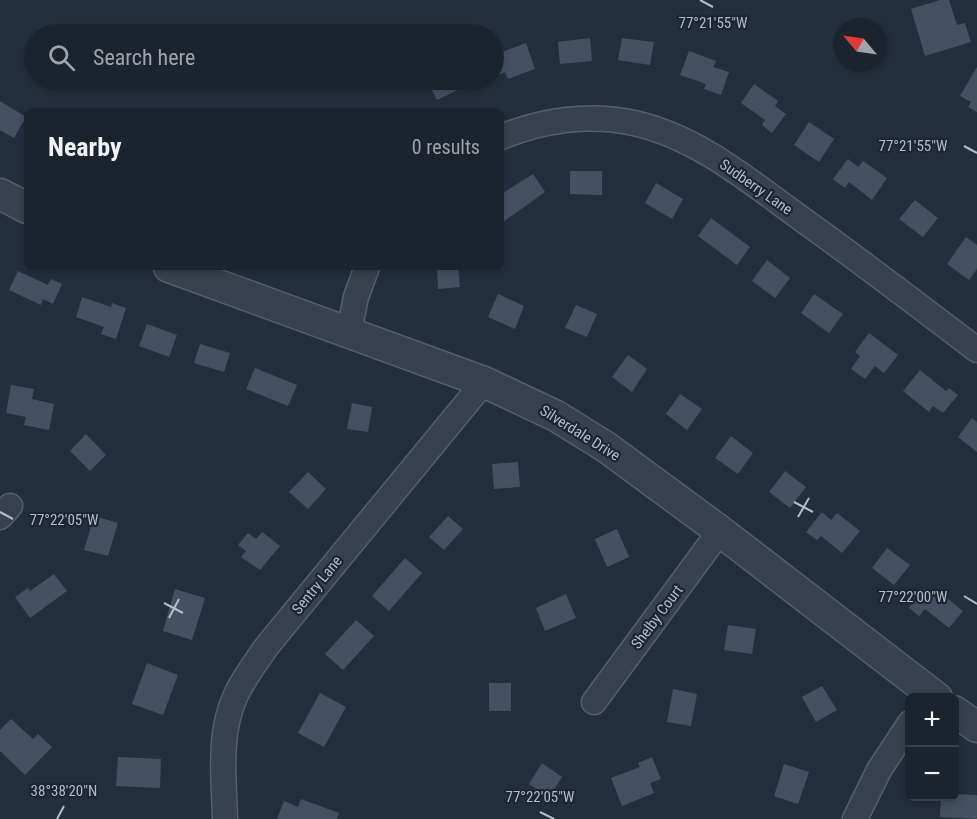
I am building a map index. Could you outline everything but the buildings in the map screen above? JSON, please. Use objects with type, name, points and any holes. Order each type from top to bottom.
[{"type":"street","name":"Sudberry Lane","points":[[504,136],[555,121],[599,117],[634,123],[669,133],[701,148],[756,186],[878,274],[977,350]]},
{"type":"street","points":[[0,194],[24,206]]},
{"type":"street","name":"Silverdale Drive","points":[[177,270],[484,382],[556,416],[606,447],[720,531],[929,693]]},
{"type":"street","points":[[349,332],[356,297],[366,270]]},
{"type":"street","name":"Sentry Lane","points":[[225,819],[223,753],[229,717],[242,683],[267,646],[484,382]]},
{"type":"street","name":"Shelby Court","points":[[594,702],[720,531]]},
{"type":"street","name":"Silverdale Drive","points":[[959,715],[977,727]]},
{"type":"street","points":[[855,819],[879,770],[905,729]]}]
